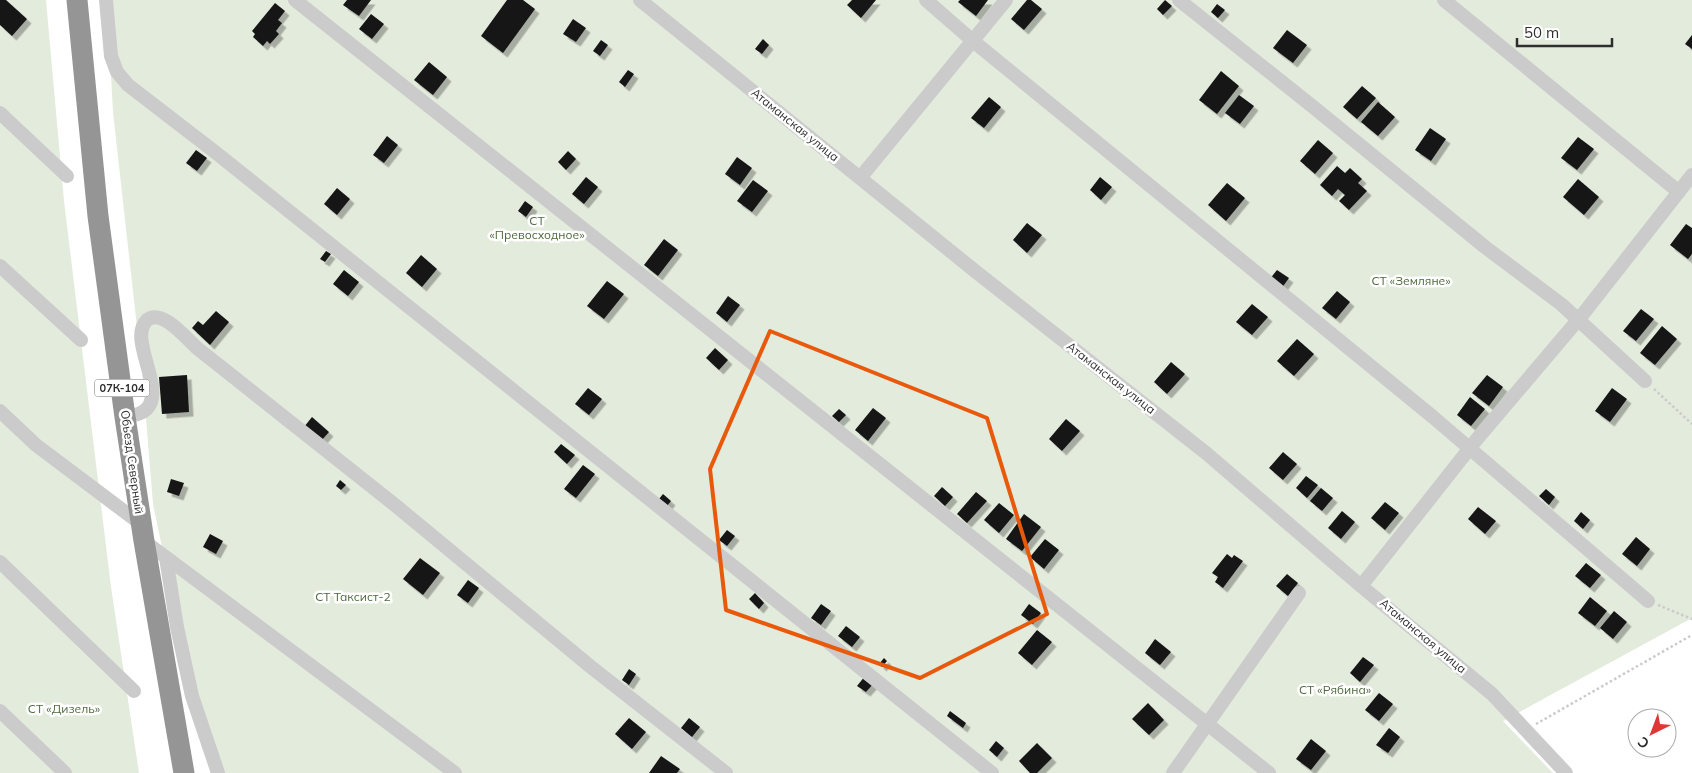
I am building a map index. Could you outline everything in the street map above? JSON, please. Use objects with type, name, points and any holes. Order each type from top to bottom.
[{"type":"highway","name":"Обьезд Северный","points":[[77,0],[98,216],[142,532],[184,773]]},
{"type":"street","points":[[106,0],[110,56],[117,72],[128,85],[223,158],[992,773]]},
{"type":"street","points":[[295,0],[1269,773]]},
{"type":"street","name":"Атаманская улица","points":[[640,0],[975,271],[1206,453],[1492,694],[1566,773]]},
{"type":"street","points":[[926,0],[973,41],[1425,411],[1648,601]]},
{"type":"street","points":[[860,178],[1006,0]]},
{"type":"street","points":[[1179,0],[1328,118],[1485,247],[1578,319],[1646,381]]},
{"type":"street","points":[[1444,0],[1679,192]]},
{"type":"street","points":[[0,113],[67,176]]},
{"type":"street","points":[[1362,586],[1477,439],[1578,319],[1692,175]]},
{"type":"street","points":[[0,266],[82,340]]},
{"type":"street","points":[[126,417],[144,412],[150,406],[152,400],[152,388],[142,340],[142,327],[153,316],[159,316],[396,505],[591,667],[726,773]]},
{"type":"street","points":[[0,411],[36,445],[142,532],[166,558],[455,773]]},
{"type":"street","points":[[166,558],[177,628],[192,696],[218,773]]},
{"type":"street","points":[[0,562],[134,692]]},
{"type":"street","points":[[1173,773],[1299,593]]},
{"type":"street","points":[[0,711],[65,773]]},
{"type":"path","points":[[1646,381],[1692,424]]},
{"type":"path","points":[[1648,601],[1692,618]]},
{"type":"path","points":[[1526,730],[1692,635]]},
{"type":"highlighted area","points":[[770,331],[987,418],[1047,614],[920,678],[726,610],[710,469]]},
{"type":"green space","name":"СТ «Дизель»","points":[[0,0],[46,0],[64,201],[111,587],[139,773],[0,773]]},
{"type":"green space","points":[[107,0],[1692,0],[1692,618],[1503,721],[1553,773],[220,773],[185,657],[153,504],[143,381],[113,112]]},
{"type":"building","points":[[0,0],[6,0],[27,19],[12,36],[0,25]]},
{"type":"building","points":[[347,0],[371,0],[359,16],[343,5]]},
{"type":"building","points":[[507,0],[523,0],[535,9],[503,53],[481,36]]},
{"type":"building","points":[[852,0],[876,0],[861,18],[847,5]]},
{"type":"building","points":[[960,0],[988,0],[976,16],[958,2]]},
{"type":"building","points":[[1027,0],[1031,0],[1042,9],[1024,30],[1011,19]]},
{"type":"building","points":[[1165,0],[1172,6],[1163,15],[1157,9]]},
{"type":"building","points":[[275,3],[285,11],[278,20],[282,23],[276,31],[279,34],[270,44],[267,41],[263,46],[253,37],[255,34],[252,31]]},
{"type":"building","points":[[1217,4],[1225,10],[1218,18],[1211,12]]},
{"type":"building","points":[[371,14],[384,24],[372,39],[359,29]]},
{"type":"building","points":[[573,19],[586,28],[576,42],[563,34]]},
{"type":"building","points":[[1287,30],[1307,45],[1293,63],[1273,48]]},
{"type":"building","points":[[1692,35],[1692,49],[1685,44]]},
{"type":"building","points":[[763,39],[769,45],[762,54],[755,49]]},
{"type":"building","points":[[601,40],[608,45],[600,56],[593,51]]},
{"type":"building","points":[[429,62],[447,77],[433,95],[414,80]]},
{"type":"building","points":[[628,70],[634,74],[625,87],[619,82]]},
{"type":"building","points":[[1221,71],[1239,86],[1217,114],[1199,100]]},
{"type":"building","points":[[1362,86],[1376,98],[1357,119],[1343,107]]},
{"type":"building","points":[[1239,95],[1254,106],[1240,124],[1225,113]]},
{"type":"building","points":[[989,97],[1001,107],[984,128],[971,118]]},
{"type":"building","points":[[1378,102],[1395,117],[1378,136],[1361,122]]},
{"type":"building","points":[[1430,128],[1446,139],[1431,161],[1415,150]]},
{"type":"building","points":[[387,136],[398,145],[384,163],[373,155]]},
{"type":"building","points":[[1578,137],[1594,149],[1577,170],[1561,158]]},
{"type":"building","points":[[1318,140],[1333,153],[1315,174],[1300,161]]},
{"type":"building","points":[[196,150],[207,158],[197,171],[186,163]]},
{"type":"building","points":[[568,151],[576,159],[566,170],[558,162]]},
{"type":"building","points":[[737,157],[752,168],[740,185],[725,174]]},
{"type":"building","points":[[1337,166],[1345,173],[1350,168],[1362,179],[1358,183],[1367,191],[1349,210],[1339,201],[1345,195],[1338,189],[1332,196],[1320,185]]},
{"type":"building","points":[[586,177],[598,187],[584,204],[572,194]]},
{"type":"building","points":[[1100,177],[1112,187],[1101,200],[1090,190]]},
{"type":"building","points":[[1578,179],[1599,197],[1584,215],[1563,197]]},
{"type":"building","points":[[753,180],[768,191],[752,212],[737,201]]},
{"type":"building","points":[[1227,183],[1245,198],[1226,221],[1208,205]]},
{"type":"building","points":[[337,188],[350,199],[337,215],[324,204]]},
{"type":"building","points":[[525,201],[533,207],[526,217],[518,211]]},
{"type":"building","points":[[1027,223],[1042,235],[1027,253],[1013,240]]},
{"type":"building","points":[[1686,224],[1692,228],[1692,254],[1688,259],[1670,245]]},
{"type":"building","points":[[664,239],[678,250],[658,276],[644,265]]},
{"type":"building","points":[[326,251],[331,254],[325,262],[320,259]]},
{"type":"building","points":[[421,255],[437,269],[422,287],[406,273]]},
{"type":"building","points":[[344,270],[359,282],[348,296],[333,284]]},
{"type":"building","points":[[1277,270],[1289,278],[1281,289],[1269,280]]},
{"type":"building","points":[[607,281],[624,294],[604,319],[587,306]]},
{"type":"building","points":[[1337,291],[1350,302],[1336,319],[1322,308]]},
{"type":"building","points":[[728,296],[740,305],[727,322],[716,313]]},
{"type":"building","points":[[1252,304],[1268,317],[1252,335],[1236,322]]},
{"type":"building","points":[[1641,309],[1654,319],[1636,341],[1623,331]]},
{"type":"building","points":[[216,311],[229,322],[210,345],[192,328],[198,321],[203,325]]},
{"type":"building","points":[[1662,326],[1677,339],[1655,365],[1640,353]]},
{"type":"building","points":[[1297,339],[1314,354],[1294,376],[1277,361]]},
{"type":"building","points":[[715,348],[728,360],[719,370],[706,358]]},
{"type":"building","points":[[1171,362],[1185,374],[1167,394],[1154,382]]},
{"type":"building","points":[[187,375],[189,412],[162,414],[159,377]]},
{"type":"building","points":[[1487,375],[1503,387],[1489,406],[1472,393]]},
{"type":"building","points":[[588,388],[602,399],[589,415],[575,404]]},
{"type":"building","points":[[1612,388],[1627,399],[1610,422],[1595,411]]},
{"type":"building","points":[[1470,397],[1485,409],[1471,426],[1457,415]]},
{"type":"building","points":[[873,408],[886,418],[868,441],[855,430]]},
{"type":"building","points":[[839,409],[846,415],[839,422],[832,416]]},
{"type":"building","points":[[312,417],[329,432],[321,441],[304,427]]},
{"type":"building","points":[[1066,419],[1080,431],[1062,451],[1049,439]]},
{"type":"building","points":[[561,444],[575,455],[567,464],[554,452]]},
{"type":"building","points":[[1283,452],[1297,464],[1283,480],[1269,468]]},
{"type":"building","points":[[583,465],[595,474],[576,498],[564,489]]},
{"type":"building","points":[[1306,476],[1318,485],[1307,498],[1296,488]]},
{"type":"building","points":[[171,479],[184,483],[179,496],[167,492]]},
{"type":"building","points":[[340,480],[346,485],[341,490],[336,486]]},
{"type":"building","points":[[942,487],[953,497],[945,506],[934,496]]},
{"type":"building","points":[[1321,488],[1333,498],[1322,511],[1310,501]]},
{"type":"building","points":[[1546,489],[1555,497],[1549,505],[1539,496]]},
{"type":"building","points":[[976,492],[987,501],[967,523],[957,514]]},
{"type":"building","points":[[663,494],[671,501],[667,506],[659,499]]},
{"type":"building","points":[[1385,502],[1399,513],[1385,530],[1371,518]]},
{"type":"building","points":[[999,503],[1014,515],[999,533],[984,520]]},
{"type":"building","points":[[1478,507],[1496,521],[1485,534],[1468,519]]},
{"type":"building","points":[[1342,511],[1355,522],[1341,539],[1328,528]]},
{"type":"building","points":[[1581,512],[1590,520],[1583,529],[1574,521]]},
{"type":"building","points":[[1024,514],[1041,527],[1022,551],[1006,539]]},
{"type":"building","points":[[727,530],[735,536],[727,546],[719,540]]},
{"type":"building","points":[[210,534],[223,541],[216,554],[203,547]]},
{"type":"building","points":[[1636,537],[1650,549],[1637,566],[1622,554]]},
{"type":"building","points":[[1045,539],[1059,550],[1044,569],[1030,557]]},
{"type":"building","points":[[1227,554],[1232,558],[1234,555],[1243,561],[1223,588],[1215,582],[1218,577],[1212,573]]},
{"type":"building","points":[[420,558],[440,573],[423,595],[403,579]]},
{"type":"building","points":[[1586,563],[1601,575],[1590,588],[1575,576]]},
{"type":"building","points":[[1287,574],[1298,583],[1288,596],[1276,586]]},
{"type":"building","points":[[468,580],[479,588],[468,603],[457,595]]},
{"type":"building","points":[[755,593],[764,603],[759,609],[749,599]]},
{"type":"building","points":[[1590,597],[1607,611],[1595,626],[1578,613]]},
{"type":"building","points":[[821,604],[831,611],[821,625],[811,618]]},
{"type":"building","points":[[1029,604],[1041,613],[1033,624],[1021,615]]},
{"type":"building","points":[[1614,611],[1627,622],[1613,639],[1600,628]]},
{"type":"building","points":[[846,626],[860,637],[852,647],[838,636]]},
{"type":"building","points":[[1037,630],[1052,642],[1032,665],[1018,653]]},
{"type":"building","points":[[1155,639],[1171,652],[1160,665],[1145,653]]},
{"type":"building","points":[[1363,657],[1374,665],[1360,682],[1350,673]]},
{"type":"building","points":[[884,658],[887,661],[882,667],[879,664]]},
{"type":"building","points":[[629,669],[636,674],[629,685],[622,680]]},
{"type":"building","points":[[865,676],[874,683],[866,692],[857,686]]},
{"type":"building","points":[[1379,693],[1393,704],[1379,721],[1365,710]]},
{"type":"building","points":[[1148,703],[1164,720],[1149,735],[1132,719]]},
{"type":"building","points":[[950,711],[966,723],[963,728],[947,716]]},
{"type":"building","points":[[629,718],[646,732],[632,749],[615,734]]},
{"type":"building","points":[[689,718],[700,727],[692,737],[681,728]]},
{"type":"building","points":[[1389,728],[1400,737],[1388,753],[1376,745]]},
{"type":"building","points":[[1311,739],[1326,751],[1311,770],[1296,759]]},
{"type":"building","points":[[996,741],[1004,748],[997,757],[989,750]]},
{"type":"building","points":[[1037,743],[1052,758],[1037,773],[1030,773],[1019,761]]},
{"type":"building","points":[[661,756],[680,769],[677,773],[649,773]]},
{"type":"park label","name":"СТ «Превосходное»","points":[[537,228]]},
{"type":"park label","name":"СТ «Земляне»","points":[[1411,281]]},
{"type":"park label","name":"СТ Таксист-2","points":[[353,597]]},
{"type":"park label","name":"СТ «Рябина»","points":[[1335,690]]}]
